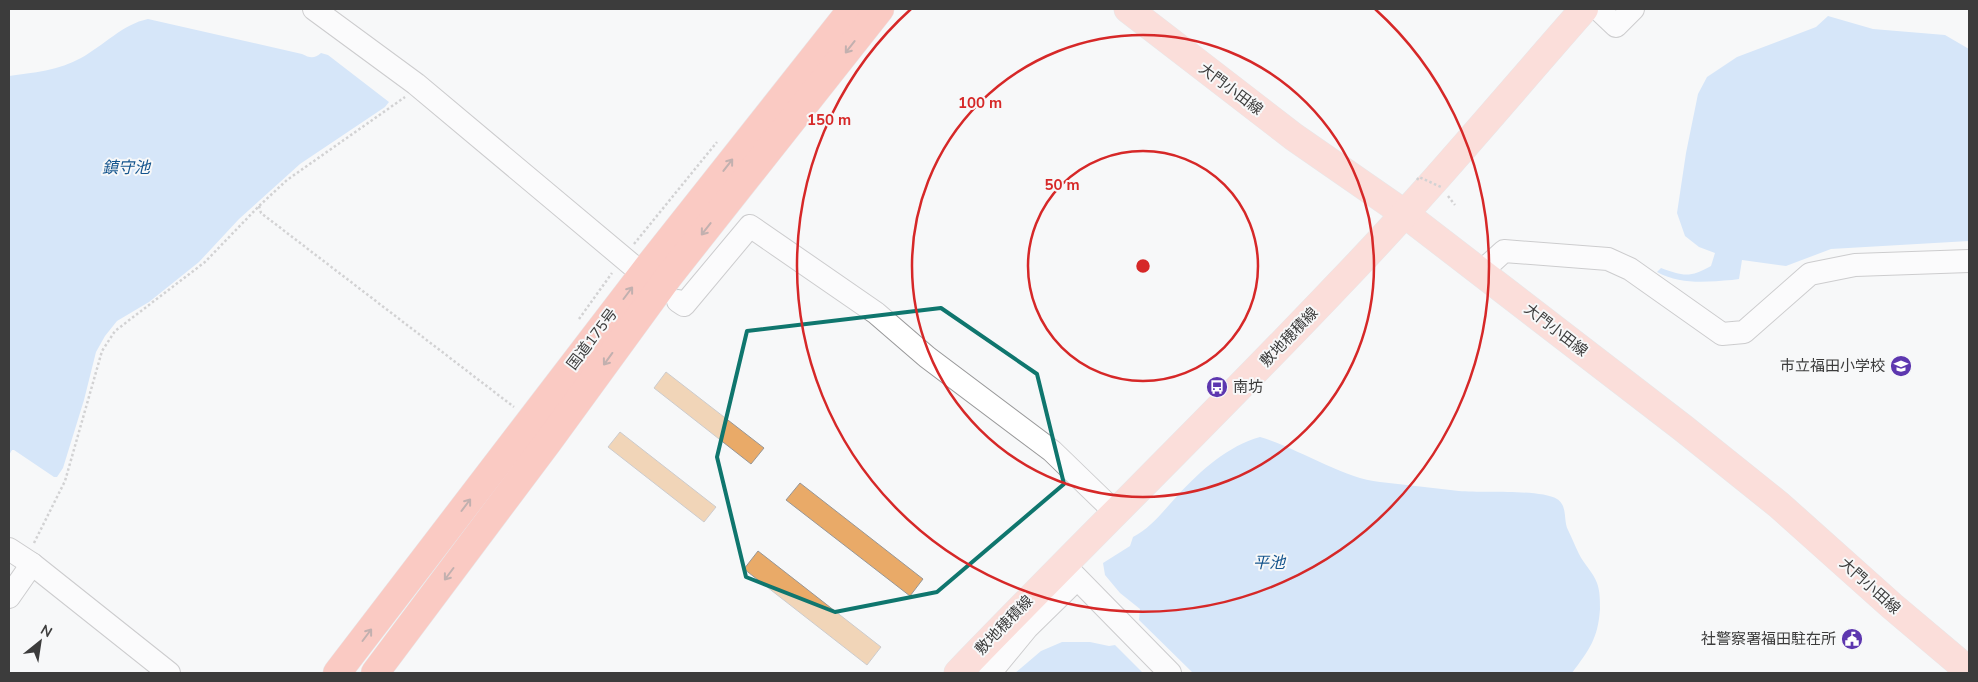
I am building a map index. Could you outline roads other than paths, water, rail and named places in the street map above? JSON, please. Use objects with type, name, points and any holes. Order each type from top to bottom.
[{"type":"highway","name":"国道175号","points":[[337,673],[651,263],[852,9]]},
{"type":"highway","name":"国道175号","points":[[375,673],[548,442],[669,276],[880,9]]},
{"type":"main road","name":"大門小田線","points":[[1128,9],[1294,137],[1405,214],[1683,428],[1779,505],[1892,606],[1969,671]]},
{"type":"main road","name":"敷地穂積線","points":[[958,673],[1070,572],[1115,512],[1209,419],[1405,214],[1584,9]]},
{"type":"street","points":[[314,9],[416,84],[632,265]]},
{"type":"street","points":[[1598,9],[1616,26],[1633,9]]},
{"type":"street","points":[[678,301],[684,305],[750,226],[876,313],[927,357],[1052,451],[1115,512]]},
{"type":"street","points":[[1481,272],[1504,251],[1608,259],[1630,269],[1722,334],[1744,332],[1810,274],[1855,265],[1969,261]]},
{"type":"street","points":[[9,597],[22,557],[169,673]]},
{"type":"street","points":[[990,673],[1070,572],[1170,673]]},
{"type":"water","points":[[1828,16],[1873,29],[1945,35],[1969,49],[1969,241],[1831,249],[1786,266],[1742,260],[1739,279],[1732,280],[1684,281],[1657,272],[1661,268],[1675,273],[1692,274],[1711,266],[1715,253],[1699,247],[1685,236],[1677,213],[1686,153],[1698,94],[1707,77],[1737,57],[1816,27]]},
{"type":"water","name":"鎮守池","points":[[148,19],[310,57],[321,53],[328,55],[389,102],[385,107],[300,164],[239,219],[199,262],[149,302],[117,321],[105,336],[96,352],[84,400],[63,468],[57,477],[54,477],[14,450],[9,455],[9,76],[46,70],[73,62],[130,26]]},
{"type":"water","name":"平池","points":[[1260,437],[1335,469],[1365,479],[1459,491],[1538,494],[1557,499],[1563,505],[1568,530],[1579,554],[1595,579],[1599,592],[1600,609],[1597,628],[1592,644],[1583,658],[1572,673],[1193,673],[1139,620],[1140,609],[1120,593],[1105,575],[1103,563],[1130,546],[1133,537],[1151,524],[1206,468],[1237,446]]},
{"type":"water","points":[[1062,642],[1090,642],[1109,646],[1115,645],[1143,673],[1015,673],[1041,651]]},
{"type":"place","name":"市立福田小学校","points":[[1901,366]]},
{"type":"place","name":"南坊","points":[[1217,387]]},
{"type":"place","name":"社警察署福田駐在所","points":[[1852,639]]}]
